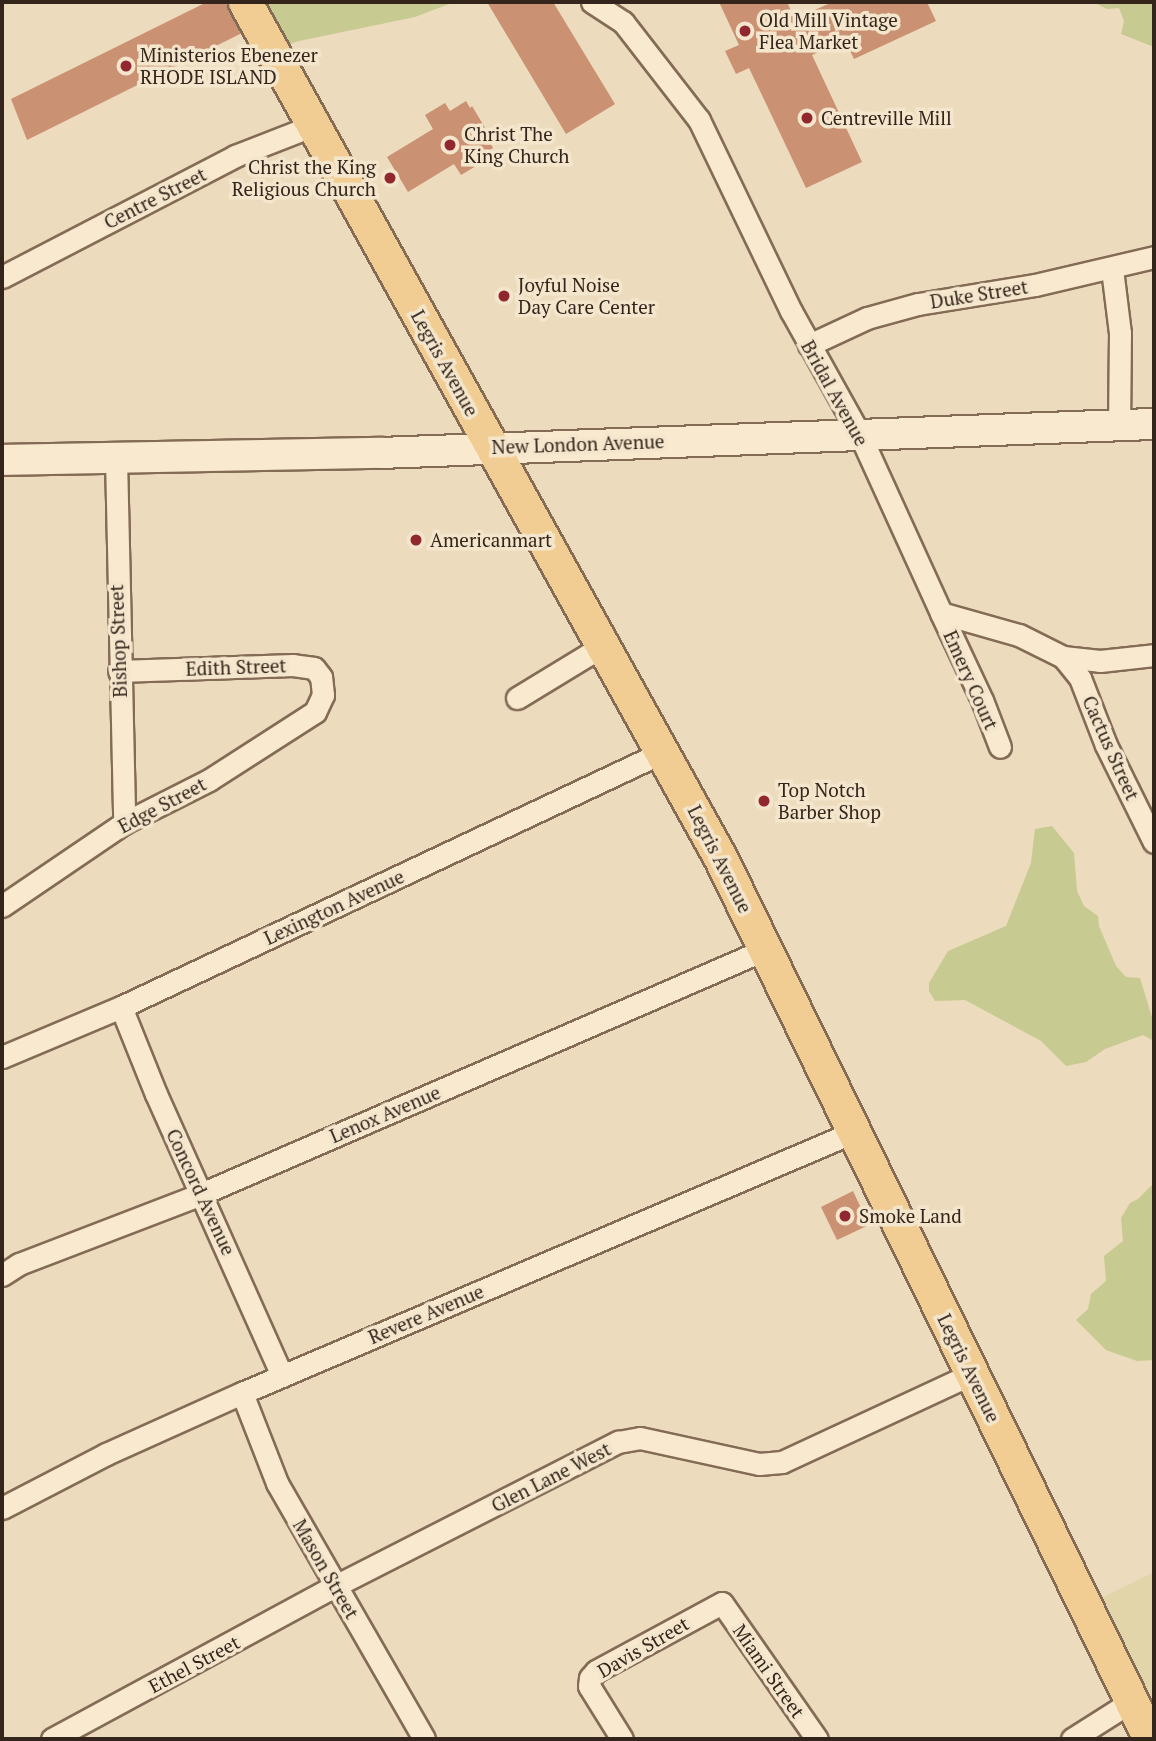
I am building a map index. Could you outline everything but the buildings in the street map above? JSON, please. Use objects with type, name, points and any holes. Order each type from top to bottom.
[{"type":"main road","name":"Legris Avenue","points":[[245,2],[663,752],[766,949],[1150,1739]]},
{"type":"main road","name":"New London Avenue","points":[[2,460],[1154,425]]},
{"type":"street","name":"Bridal Avenue","points":[[592,2],[623,22],[699,120],[809,345],[860,435],[941,613]]},
{"type":"street","name":"Centre Street","points":[[2,277],[235,156],[312,126]]},
{"type":"street","name":"Duke Street","points":[[809,345],[867,318],[918,304],[1112,270],[1154,257]]},
{"type":"street","points":[[1112,270],[1120,333],[1119,425]]},
{"type":"street","name":"Bishop Street","points":[[116,458],[124,823]]},
{"type":"street","points":[[941,613],[1019,635],[1063,657],[1100,661],[1154,655]]},
{"type":"street","name":"Emery Court","points":[[941,613],[982,700],[1000,747]]},
{"type":"street","points":[[517,698],[604,645]]},
{"type":"street","name":"Cactus Street","points":[[1063,657],[1080,678],[1106,745],[1154,842]]},
{"type":"street","name":"Edith Street","points":[[119,671],[293,664],[314,668],[321,677],[323,695],[318,703]]},
{"type":"street","name":"Edge Street","points":[[2,906],[124,823],[209,780],[315,712],[318,703]]},
{"type":"street","name":"Lexington Avenue","points":[[2,1057],[121,1007],[663,752]]},
{"type":"street","name":"Lenox Avenue","points":[[2,1275],[19,1264],[201,1194],[766,949]]},
{"type":"street","name":"Concord Avenue","points":[[121,1007],[156,1094],[282,1376]]},
{"type":"street","name":"Revere Avenue","points":[[2,1508],[106,1454],[242,1393],[856,1131]]},
{"type":"street","name":"Glen Lane West","points":[[335,1586],[618,1442],[640,1438],[759,1464],[782,1462],[972,1374]]},
{"type":"street","name":"Mason Street","points":[[242,1393],[277,1483],[424,1739]]},
{"type":"street","name":"Ethel Street","points":[[52,1739],[335,1586]]},
{"type":"street","name":"Davis Street","points":[[622,1739],[589,1686],[590,1678],[596,1671],[722,1603]]},
{"type":"street","name":"Miami Street","points":[[722,1603],[817,1739]]},
{"type":"street","points":[[1072,1739],[1132,1701]]},
{"type":"shaded area","points":[[1154,1572],[1154,1706],[1140,1713],[1087,1605]]},
{"type":"green space","points":[[247,2],[454,2],[415,17],[299,41],[275,49]]},
{"type":"green space","points":[[1093,2],[1154,2],[1154,47],[1121,34],[1124,21],[1119,8],[1107,9]]},
{"type":"green space","points":[[1052,826],[1074,853],[1077,891],[1084,906],[1098,916],[1099,926],[1116,966],[1126,977],[1140,978],[1154,1024],[1154,1041],[1143,1035],[1105,1049],[1086,1062],[1066,1066],[1041,1041],[965,1000],[935,1001],[929,991],[929,983],[948,951],[1006,926],[1031,863],[1035,829]]},
{"type":"green space","points":[[1154,1183],[1154,1360],[1137,1361],[1106,1350],[1076,1320],[1088,1309],[1091,1294],[1106,1281],[1104,1256],[1123,1241],[1121,1218],[1130,1203]]},
{"type":"place","name":"Old Mill Vintage Flea Market","points":[[745,31]]},
{"type":"place","name":"Ministerios Ebenezer RHODE ISLAND","points":[[126,66]]},
{"type":"place","name":"Centreville Mill","points":[[807,118]]},
{"type":"place","name":"Christ The King Church","points":[[450,145]]},
{"type":"place","name":"Christ the King Religious Church","points":[[390,178]]},
{"type":"place","name":"Joyful Noise Day Care Center","points":[[504,296]]},
{"type":"place","name":"Americanmart","points":[[416,540]]},
{"type":"place","name":"Top Notch Barber Shop","points":[[764,801]]},
{"type":"place","name":"Smoke Land","points":[[845,1216]]}]
